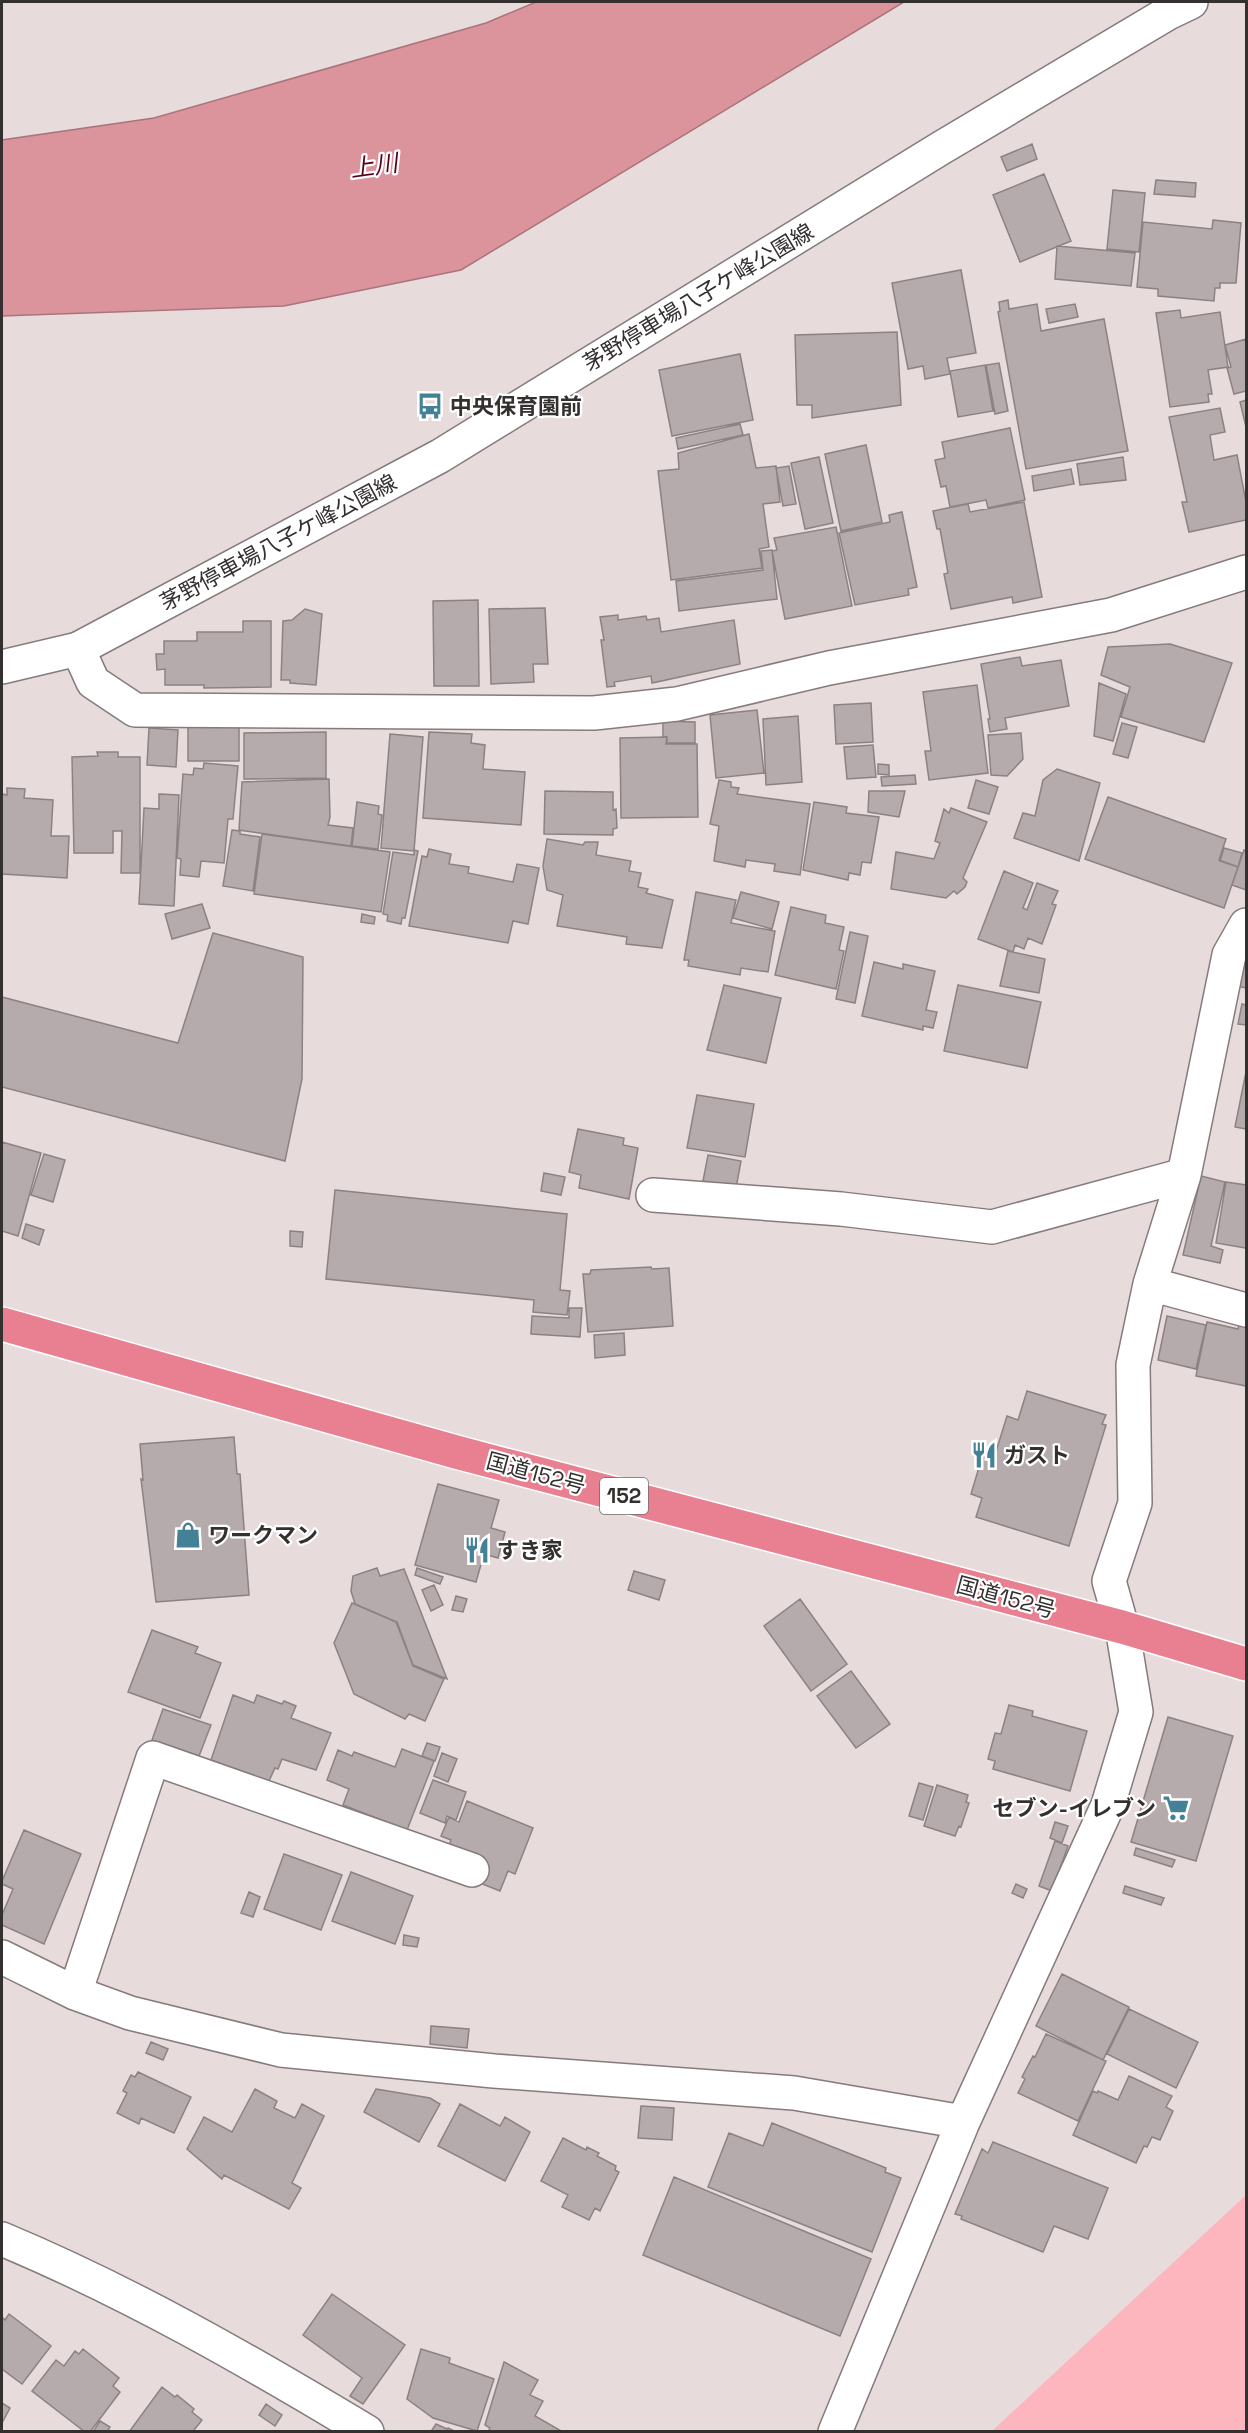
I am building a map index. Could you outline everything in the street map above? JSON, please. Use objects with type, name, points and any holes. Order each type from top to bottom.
[{"type":"highway","name":"国道152号","points":[[2,1324],[456,1452],[1122,1627],[1246,1664]]},
{"type":"street","name":"茅野停車場八子ケ峰公園線","points":[[2,667],[78,649],[440,456],[951,142],[1168,13],[1191,2]]},
{"type":"street","points":[[78,649],[93,682],[135,711],[594,712],[677,704],[829,668],[1111,615],[1246,572]]},
{"type":"street","points":[[835,2432],[963,2122],[1108,1805],[1136,1713],[1122,1627],[1109,1581],[1135,1503],[1133,1365],[1150,1284],[1184,1175],[1229,955],[1246,925]]},
{"type":"street","points":[[653,1195],[842,1209],[992,1227],[1184,1175]]},
{"type":"street","points":[[1150,1284],[1246,1310]]},
{"type":"street","points":[[75,1993],[153,1758],[472,1869]]},
{"type":"street","points":[[2,1957],[75,1993],[130,2013],[281,2050],[494,2072],[794,2092],[963,2122]]},
{"type":"street","points":[[2,2239],[60,2264],[241,2357],[367,2432]]},
{"type":"shaded area","points":[[1246,2195],[1246,2431],[992,2431]]},
{"type":"water","name":"上川","points":[[536,2],[904,2],[461,270],[284,306],[2,316],[2,140],[154,118],[486,23]]},
{"type":"building","points":[[1032,144],[1037,159],[1007,171],[1001,157]]},
{"type":"building","points":[[1044,174],[1071,241],[1020,262],[993,195]]},
{"type":"building","points":[[1156,180],[1196,183],[1195,197],[1154,194]]},
{"type":"building","points":[[1113,190],[1145,193],[1139,252],[1107,249]]},
{"type":"building","points":[[1213,220],[1241,223],[1236,283],[1220,283],[1220,288],[1215,288],[1214,301],[1158,296],[1158,289],[1137,287],[1143,222],[1212,229]]},
{"type":"building","points":[[1057,246],[1135,253],[1131,286],[1055,279]]},
{"type":"building","points":[[961,270],[976,353],[947,358],[950,374],[925,379],[923,366],[908,369],[892,283]]},
{"type":"building","points":[[1008,300],[1009,309],[1037,304],[1041,331],[1104,319],[1128,451],[1026,469],[998,312],[1000,311],[999,302]]},
{"type":"building","points":[[1075,304],[1078,317],[1049,323],[1046,309]]},
{"type":"building","points":[[1180,310],[1181,318],[1220,312],[1228,367],[1208,370],[1212,394],[1208,394],[1209,402],[1170,407],[1156,313]]},
{"type":"building","points":[[897,332],[901,405],[812,418],[812,405],[797,405],[795,335]]},
{"type":"building","points":[[1246,339],[1246,391],[1234,394],[1227,368],[1231,367],[1225,345]]},
{"type":"building","points":[[740,354],[753,420],[672,436],[659,370]]},
{"type":"building","points":[[999,363],[1008,411],[995,414],[986,365]]},
{"type":"building","points":[[985,365],[993,411],[958,417],[950,371]]},
{"type":"building","points":[[1246,400],[1246,427],[1240,402]]},
{"type":"building","points":[[1220,408],[1225,432],[1210,435],[1214,460],[1237,455],[1246,502],[1246,520],[1189,532],[1182,502],[1187,502],[1169,417]]},
{"type":"building","points":[[740,424],[743,435],[678,449],[676,438]]},
{"type":"building","points":[[1010,428],[1025,500],[988,508],[986,500],[950,507],[946,486],[941,487],[935,460],[945,458],[942,442]]},
{"type":"building","points":[[749,434],[756,468],[776,466],[780,502],[763,504],[769,547],[759,549],[762,568],[671,580],[658,471],[679,469],[678,453]]},
{"type":"building","points":[[866,445],[882,522],[841,531],[825,454]]},
{"type":"building","points":[[819,457],[833,523],[805,529],[791,463]]},
{"type":"building","points":[[1123,457],[1126,480],[1080,485],[1077,464]]},
{"type":"building","points":[[789,466],[796,504],[783,506],[776,468]]},
{"type":"building","points":[[1071,469],[1074,484],[1034,491],[1032,476]]},
{"type":"building","points":[[1024,502],[1042,597],[1013,603],[1012,597],[951,609],[944,574],[948,573],[940,529],[937,529],[933,511],[968,504],[970,512]]},
{"type":"building","points":[[902,512],[917,587],[908,589],[909,595],[855,605],[839,533],[890,522],[889,515]]},
{"type":"building","points":[[836,527],[852,606],[785,619],[772,551],[777,550],[774,538]]},
{"type":"building","points":[[772,550],[777,599],[679,611],[676,581],[763,570],[761,551]]},
{"type":"building","points":[[478,600],[479,686],[434,686],[433,601]]},
{"type":"building","points":[[545,608],[548,664],[533,664],[534,682],[491,684],[489,609]]},
{"type":"building","points":[[305,609],[322,614],[316,685],[281,680],[283,621],[292,620]]},
{"type":"building","points":[[618,615],[618,620],[646,616],[647,620],[659,618],[661,632],[734,620],[740,664],[652,683],[651,676],[614,682],[615,686],[607,687],[600,617]]},
{"type":"building","points":[[243,621],[271,621],[271,687],[204,688],[204,685],[165,685],[165,669],[157,670],[156,654],[164,654],[164,641],[197,641],[197,632],[243,632]]},
{"type":"building","points":[[1170,644],[1232,663],[1204,742],[1121,717],[1130,687],[1101,675],[1108,647]]},
{"type":"building","points":[[1020,657],[1022,666],[1061,660],[1069,706],[1005,718],[1007,729],[990,732],[981,664]]},
{"type":"building","points":[[1099,683],[1126,694],[1113,741],[1094,736]]},
{"type":"building","points":[[977,685],[988,773],[929,780],[925,751],[931,751],[923,692]]},
{"type":"building","points":[[871,703],[873,742],[836,744],[834,705]]},
{"type":"building","points":[[757,710],[764,773],[716,778],[710,715]]},
{"type":"building","points":[[798,716],[802,782],[766,785],[763,719]]},
{"type":"building","points":[[663,721],[695,722],[695,743],[667,743],[667,737],[663,737]]},
{"type":"building","points":[[1122,723],[1137,727],[1128,758],[1113,754]]},
{"type":"building","points":[[188,727],[239,727],[239,761],[188,761]]},
{"type":"building","points":[[149,728],[178,730],[176,767],[147,765]]},
{"type":"building","points":[[326,732],[326,778],[244,779],[244,733]]},
{"type":"building","points":[[429,732],[472,734],[471,743],[485,745],[483,769],[525,772],[521,825],[423,818]]},
{"type":"building","points":[[1021,733],[1023,759],[1007,776],[991,775],[988,735]]},
{"type":"building","points":[[390,734],[423,737],[414,851],[381,848]]},
{"type":"building","points":[[667,737],[666,744],[697,744],[698,817],[621,818],[620,738]]},
{"type":"building","points":[[873,745],[876,777],[847,779],[844,747]]},
{"type":"building","points":[[97,752],[118,752],[118,757],[140,757],[140,873],[121,873],[122,831],[113,831],[113,853],[74,853],[72,757],[98,756]]},
{"type":"building","points":[[204,763],[238,766],[233,819],[228,819],[224,863],[201,861],[199,877],[180,875],[181,859],[177,858],[183,774],[193,775],[194,768],[203,769]]},
{"type":"building","points":[[878,764],[889,765],[889,775],[878,774]]},
{"type":"building","points":[[1057,769],[1100,783],[1079,861],[1014,838],[1023,813],[1035,816],[1043,780]]},
{"type":"building","points":[[915,775],[916,784],[882,786],[881,777]]},
{"type":"building","points":[[329,779],[330,817],[328,825],[353,828],[351,846],[239,830],[242,782]]},
{"type":"building","points":[[719,780],[731,782],[731,787],[739,788],[737,794],[810,804],[800,875],[774,871],[775,864],[746,860],[745,867],[714,861],[719,826],[710,824]]},
{"type":"building","points":[[976,780],[998,787],[989,814],[968,808]]},
{"type":"building","points":[[7,788],[25,789],[24,798],[53,800],[51,836],[69,836],[67,878],[2,874],[2,794],[7,795]]},
{"type":"building","points":[[545,791],[613,792],[613,810],[616,809],[617,828],[613,829],[613,835],[544,834]]},
{"type":"building","points":[[869,791],[905,791],[899,817],[868,812]]},
{"type":"building","points":[[159,794],[179,795],[174,906],[139,904],[144,808],[159,809]]},
{"type":"building","points":[[1108,797],[1226,839],[1219,860],[1238,867],[1224,908],[1085,859]]},
{"type":"building","points":[[357,802],[379,806],[378,814],[382,815],[378,849],[352,846]]},
{"type":"building","points":[[814,802],[847,807],[846,813],[879,817],[871,863],[862,862],[860,875],[849,873],[848,880],[803,870]]},
{"type":"building","points":[[951,808],[987,822],[963,878],[967,882],[965,887],[957,894],[954,891],[946,898],[891,889],[896,852],[934,859],[940,843],[935,841],[944,809],[949,813]]},
{"type":"building","points":[[232,830],[240,831],[240,834],[260,837],[253,891],[223,886]]},
{"type":"building","points":[[262,834],[390,852],[381,912],[254,894]]},
{"type":"building","points":[[547,839],[583,845],[585,842],[598,842],[596,855],[631,861],[629,871],[641,873],[638,887],[648,889],[646,893],[673,900],[662,948],[626,944],[627,937],[557,926],[563,895],[547,890],[543,866]]},
{"type":"building","points":[[1224,848],[1242,853],[1238,867],[1220,861]]},
{"type":"building","points":[[429,849],[451,854],[449,864],[469,867],[468,873],[513,882],[517,864],[539,868],[528,924],[513,921],[508,943],[409,926],[422,856],[427,857]]},
{"type":"building","points":[[414,850],[418,851],[405,918],[402,918],[401,924],[387,921],[388,915],[383,914],[393,852],[414,855]]},
{"type":"building","points":[[1244,850],[1246,851],[1246,890],[1232,885]]},
{"type":"building","points":[[1004,871],[1033,883],[1023,908],[1027,910],[1037,883],[1058,891],[1052,904],[1056,905],[1042,944],[1028,938],[1024,949],[1015,945],[1013,952],[978,939]]},
{"type":"building","points":[[696,892],[736,900],[731,923],[775,931],[768,972],[741,968],[740,975],[688,966],[689,960],[684,960]]},
{"type":"building","points":[[741,892],[779,902],[772,929],[733,918]]},
{"type":"building","points":[[202,904],[210,928],[172,939],[165,914]]},
{"type":"building","points":[[791,907],[826,915],[825,923],[844,927],[839,950],[844,951],[836,989],[775,975]]},
{"type":"building","points":[[362,914],[375,917],[374,924],[361,922]]},
{"type":"building","points":[[850,932],[868,936],[855,1003],[836,999]]},
{"type":"building","points":[[213,933],[303,957],[302,1079],[285,1161],[2,1087],[2,997],[178,1043]]},
{"type":"building","points":[[1008,951],[1045,959],[1039,993],[1000,986]]},
{"type":"building","points":[[1246,952],[1246,988],[1233,985]]},
{"type":"building","points":[[874,962],[903,969],[903,964],[935,971],[926,1010],[937,1012],[933,1028],[923,1026],[923,1030],[862,1016]]},
{"type":"building","points":[[724,985],[781,998],[766,1063],[707,1050]]},
{"type":"building","points":[[958,985],[1041,1002],[1027,1068],[944,1051]]},
{"type":"building","points":[[1242,1004],[1246,1005],[1246,1025],[1238,1024]]},
{"type":"building","points":[[1246,1072],[1246,1129],[1235,1127]]},
{"type":"building","points":[[697,1095],[754,1104],[745,1157],[687,1148]]},
{"type":"building","points":[[578,1129],[624,1138],[623,1145],[638,1148],[629,1199],[579,1188],[581,1175],[569,1172]]},
{"type":"building","points":[[2,1142],[41,1153],[18,1236],[2,1231]]},
{"type":"building","points":[[44,1154],[65,1160],[53,1202],[31,1195]]},
{"type":"building","points":[[708,1155],[741,1161],[736,1188],[703,1181]]},
{"type":"building","points":[[544,1173],[565,1177],[561,1195],[541,1191]]},
{"type":"building","points":[[1201,1176],[1225,1182],[1211,1246],[1223,1250],[1220,1263],[1183,1255]]},
{"type":"building","points":[[1226,1182],[1246,1185],[1246,1248],[1216,1243]]},
{"type":"building","points":[[335,1190],[567,1214],[560,1290],[570,1291],[567,1315],[533,1312],[534,1300],[326,1279]]},
{"type":"building","points":[[26,1224],[44,1230],[39,1245],[22,1238]]},
{"type":"building","points":[[290,1231],[303,1232],[302,1247],[290,1246]]},
{"type":"building","points":[[651,1267],[652,1269],[669,1268],[673,1326],[588,1332],[583,1274],[590,1274],[591,1270]]},
{"type":"building","points":[[569,1308],[582,1308],[580,1337],[531,1334],[532,1316],[569,1318]]},
{"type":"building","points":[[1241,1313],[1246,1314],[1246,1386],[1196,1376],[1207,1322],[1238,1329]]},
{"type":"building","points":[[1167,1316],[1206,1325],[1196,1369],[1158,1360]]},
{"type":"building","points":[[624,1333],[625,1355],[595,1358],[594,1335]]},
{"type":"building","points":[[1027,1391],[1106,1415],[1102,1424],[1106,1425],[1069,1546],[976,1517],[982,1498],[971,1494],[983,1454],[994,1458],[1007,1416],[1018,1420]]},
{"type":"building","points":[[234,1437],[237,1474],[240,1474],[249,1595],[156,1602],[141,1479],[143,1480],[140,1444]]},
{"type":"building","points":[[438,1484],[499,1500],[491,1528],[505,1532],[498,1558],[484,1554],[476,1582],[415,1565]]},
{"type":"building","points":[[377,1568],[380,1576],[404,1569],[447,1679],[413,1665],[397,1622],[355,1604],[351,1591],[353,1576]]},
{"type":"building","points":[[417,1568],[443,1577],[440,1584],[415,1575]]},
{"type":"building","points":[[634,1571],[665,1580],[659,1600],[628,1590]]},
{"type":"building","points":[[434,1585],[443,1605],[431,1611],[422,1590]]},
{"type":"building","points":[[456,1596],[467,1599],[463,1612],[452,1610]]},
{"type":"building","points":[[800,1599],[847,1664],[811,1691],[764,1626]]},
{"type":"building","points":[[352,1603],[396,1622],[413,1666],[444,1679],[425,1721],[409,1714],[405,1719],[354,1694],[334,1643]]},
{"type":"building","points":[[152,1630],[198,1647],[195,1653],[221,1663],[200,1718],[128,1692]]},
{"type":"building","points":[[851,1671],[890,1724],[856,1748],[817,1696]]},
{"type":"building","points":[[233,1695],[254,1703],[257,1695],[282,1704],[284,1701],[296,1706],[291,1718],[331,1733],[316,1770],[282,1759],[268,1783],[211,1760]]},
{"type":"building","points":[[1009,1705],[1033,1711],[1032,1716],[1087,1731],[1070,1791],[993,1769],[995,1761],[988,1759],[995,1733],[1001,1734]]},
{"type":"building","points":[[163,1709],[211,1725],[199,1756],[152,1740]]},
{"type":"building","points":[[1168,1717],[1233,1736],[1196,1861],[1131,1842]]},
{"type":"building","points":[[427,1743],[440,1747],[435,1761],[422,1756]]},
{"type":"building","points":[[402,1749],[434,1761],[407,1830],[343,1805],[349,1789],[327,1780],[338,1750],[352,1756],[354,1752],[395,1767]]},
{"type":"building","points":[[442,1753],[457,1759],[448,1782],[434,1776]]},
{"type":"building","points":[[433,1780],[466,1792],[456,1820],[447,1816],[445,1823],[420,1813]]},
{"type":"building","points":[[919,1783],[933,1787],[923,1820],[909,1816]]},
{"type":"building","points":[[937,1785],[968,1795],[966,1802],[969,1803],[961,1827],[959,1826],[955,1836],[924,1826]]},
{"type":"building","points":[[467,1801],[533,1828],[515,1874],[508,1871],[500,1891],[440,1867],[451,1840],[441,1836],[449,1817],[459,1822]]},
{"type":"building","points":[[1055,1822],[1068,1826],[1062,1843],[1050,1838]]},
{"type":"building","points":[[24,1830],[81,1854],[44,1944],[2,1925],[2,1915],[13,1889],[2,1884],[2,1881]]},
{"type":"building","points":[[1055,1841],[1068,1846],[1052,1891],[1039,1886]]},
{"type":"building","points":[[1136,1848],[1175,1860],[1172,1867],[1134,1855]]},
{"type":"building","points":[[284,1854],[342,1875],[321,1930],[264,1909]]},
{"type":"building","points":[[351,1872],[413,1896],[395,1944],[332,1921]]},
{"type":"building","points":[[1016,1884],[1027,1889],[1023,1898],[1012,1893]]},
{"type":"building","points":[[1125,1886],[1164,1898],[1161,1905],[1123,1893]]},
{"type":"building","points":[[249,1892],[260,1897],[253,1917],[241,1913]]},
{"type":"building","points":[[404,1935],[419,1938],[417,1947],[403,1945]]},
{"type":"building","points":[[1062,1974],[1129,2007],[1103,2060],[1036,2026]]},
{"type":"building","points":[[1129,2009],[1198,2042],[1176,2088],[1107,2054]]},
{"type":"building","points":[[431,2026],[469,2029],[467,2048],[430,2044]]},
{"type":"building","points":[[1046,2034],[1106,2061],[1078,2121],[1018,2093],[1025,2079],[1022,2077]]},
{"type":"building","points":[[151,2042],[168,2049],[163,2060],[146,2053]]},
{"type":"building","points":[[138,2072],[191,2097],[174,2133],[141,2118],[139,2124],[117,2113],[127,2093],[123,2091],[131,2075],[135,2077]]},
{"type":"building","points":[[1129,2076],[1172,2096],[1166,2107],[1173,2111],[1160,2140],[1152,2137],[1147,2147],[1144,2146],[1136,2163],[1073,2135],[1093,2091],[1118,2100]]},
{"type":"building","points":[[255,2089],[277,2101],[274,2108],[295,2118],[302,2104],[324,2116],[292,2183],[301,2188],[289,2209],[224,2175],[222,2179],[187,2149],[204,2117],[232,2132]]},
{"type":"building","points":[[376,2089],[430,2098],[440,2104],[419,2142],[364,2112]]},
{"type":"building","points":[[460,2104],[500,2126],[505,2117],[530,2132],[505,2181],[438,2146]]},
{"type":"building","points":[[641,2106],[674,2108],[672,2140],[638,2138]]},
{"type":"building","points":[[772,2123],[886,2168],[885,2172],[901,2178],[872,2252],[708,2187],[729,2133],[763,2146]]},
{"type":"building","points":[[563,2138],[586,2150],[587,2147],[599,2153],[597,2156],[616,2166],[615,2170],[619,2172],[600,2211],[595,2208],[589,2220],[562,2207],[568,2195],[541,2181]]},
{"type":"building","points":[[993,2142],[1108,2188],[1088,2239],[1054,2226],[1043,2252],[961,2219],[962,2216],[955,2214],[982,2149],[988,2153]]},
{"type":"building","points":[[674,2177],[871,2259],[840,2336],[643,2255]]},
{"type":"building","points":[[332,2294],[405,2345],[363,2404],[350,2396],[362,2378],[303,2335]]},
{"type":"building","points":[[9,2314],[51,2346],[22,2384],[2,2369],[2,2317],[5,2320]]},
{"type":"building","points":[[83,2349],[119,2378],[113,2386],[120,2392],[90,2432],[85,2432],[32,2391],[56,2360],[64,2366],[75,2351],[79,2354]]},
{"type":"building","points":[[421,2349],[450,2358],[449,2363],[494,2379],[477,2431],[433,2418],[407,2399]]},
{"type":"building","points":[[504,2362],[538,2380],[530,2395],[543,2401],[535,2416],[563,2432],[488,2432],[490,2428],[485,2425]]},
{"type":"building","points":[[162,2387],[175,2397],[177,2395],[194,2409],[192,2412],[202,2420],[194,2430],[196,2432],[129,2432]]},
{"type":"building","points":[[2,2403],[10,2408],[2,2423]]},
{"type":"building","points":[[266,2404],[282,2415],[275,2426],[259,2415]]},
{"type":"building","points":[[100,2421],[110,2427],[107,2432],[93,2432]]},
{"type":"building","points":[[436,2424],[456,2432],[434,2432],[432,2430]]},
{"type":"place","name":"中央保育園前","points":[[430,406]]},
{"type":"place","name":"ガスト","points":[[984,1455]]},
{"type":"place","name":"ワークマン","points":[[188,1535]]},
{"type":"place","name":"すき家","points":[[477,1550]]},
{"type":"place","name":"セブン-イレブン","points":[[1176,1808]]}]
